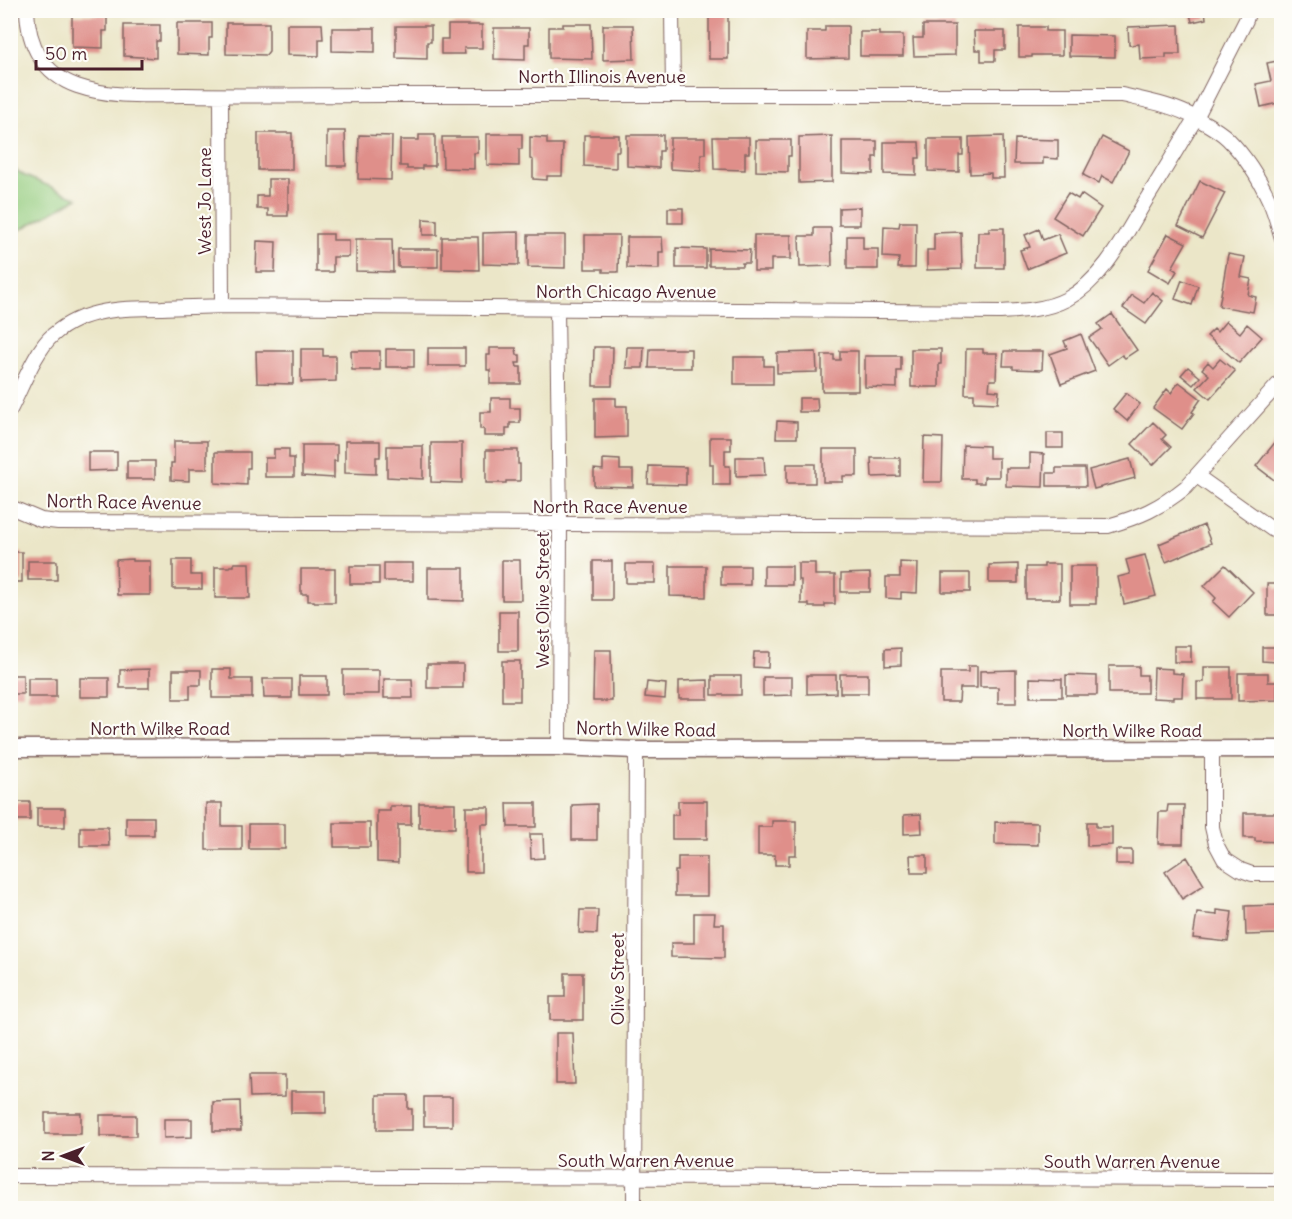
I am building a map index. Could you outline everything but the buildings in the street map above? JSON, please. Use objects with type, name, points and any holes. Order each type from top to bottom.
[{"type":"street","name":"North Illinois Avenue","points":[[27,10],[29,36],[38,57],[63,80],[105,94],[221,96],[674,93],[1122,96],[1180,109],[1228,139],[1243,157],[1271,203],[1281,238]]},
{"type":"street","points":[[672,10],[674,93]]},
{"type":"street","name":"North Chicago Avenue","points":[[10,410],[40,351],[52,335],[69,324],[96,313],[121,308],[222,306],[1000,312],[1026,311],[1055,304],[1068,298],[1090,281],[1118,248],[1196,118],[1249,10]]},
{"type":"street","name":"West Jo Lane","points":[[221,96],[222,306]]},
{"type":"street","name":"West Olive Street","points":[[557,309],[560,747]]},
{"type":"street","name":"North Race Avenue","points":[[10,507],[41,520],[58,522],[1108,526],[1137,517],[1162,504],[1186,487],[1281,380]]},
{"type":"street","points":[[1197,476],[1273,530]]},
{"type":"street","name":"North Wilke Road","points":[[10,748],[1281,749]]},
{"type":"street","points":[[1212,749],[1212,827],[1216,844],[1224,859],[1252,874],[1281,874]]},
{"type":"street","name":"Olive Street","points":[[634,1209],[636,750]]},
{"type":"street","name":"South Warren Avenue","points":[[10,1176],[1281,1179]]},
{"type":"green space","points":[[11,167],[25,176],[78,198],[11,235]]}]
